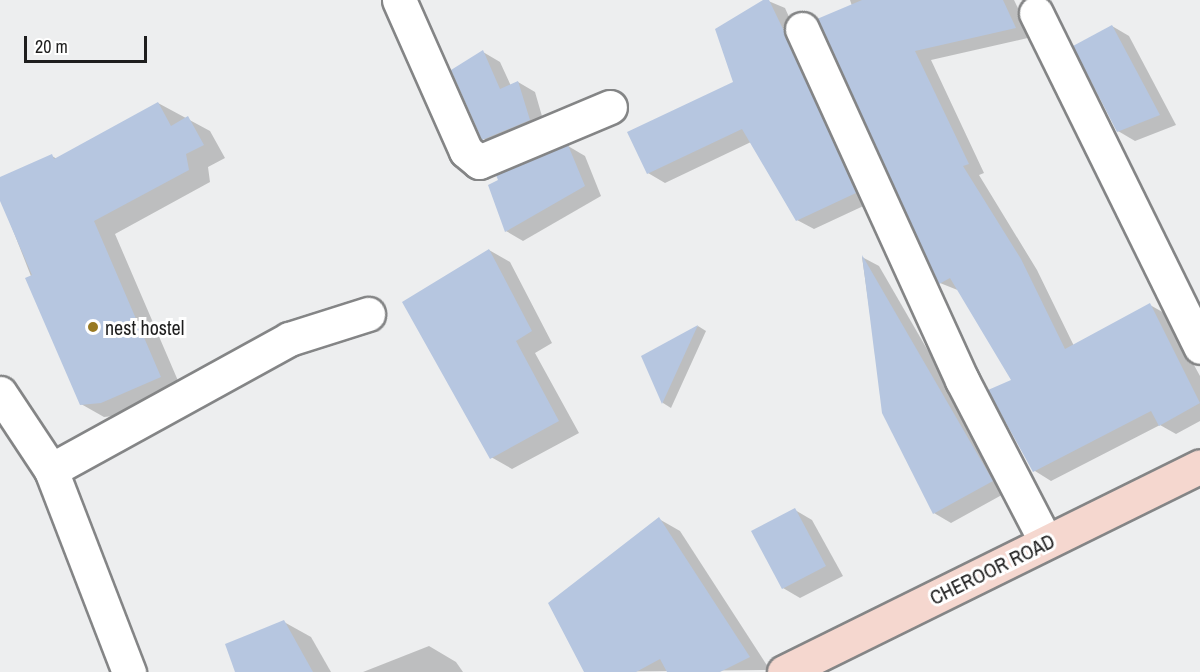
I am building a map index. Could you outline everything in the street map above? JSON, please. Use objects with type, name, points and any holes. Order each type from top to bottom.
[{"type":"main road","name":"CHEROOR ROAD","points":[[784,672],[1200,466]]},
{"type":"street","points":[[399,0],[466,152],[479,162],[610,107]]},
{"type":"street","points":[[1036,13],[1200,347]]},
{"type":"street","points":[[802,29],[962,380],[1046,542]]},
{"type":"street","points":[[51,470],[289,339],[368,314]]},
{"type":"street","points":[[0,393],[51,470],[129,672]]},
{"type":"building","points":[[763,0],[769,0],[783,29],[856,193],[796,221],[742,129],[647,174],[627,132],[733,82],[715,29]]},
{"type":"building","points":[[862,0],[1003,0],[1016,28],[915,51],[969,164],[963,166],[1021,259],[1065,349],[1150,303],[1200,403],[1159,426],[1151,411],[1033,472],[988,390],[1011,380],[950,278],[939,284],[817,19]]},
{"type":"building","points":[[1112,25],[1160,115],[1117,132],[1073,46]]},
{"type":"building","points":[[483,50],[500,89],[518,81],[530,120],[482,140],[451,70]]},
{"type":"building","points":[[158,102],[171,126],[188,116],[204,145],[186,154],[189,170],[94,221],[161,377],[101,403],[80,405],[25,278],[32,275],[0,201],[0,177],[52,154],[54,159]]},
{"type":"building","points":[[568,145],[585,186],[505,232],[488,185],[498,180],[496,175]]},
{"type":"building","points":[[489,249],[532,331],[516,341],[559,421],[490,459],[402,302]]},
{"type":"building","points":[[862,255],[993,481],[933,514],[882,413]]},
{"type":"building","points":[[698,325],[662,404],[641,356]]},
{"type":"building","points":[[795,508],[826,566],[782,589],[751,531]]},
{"type":"building","points":[[659,517],[750,657],[720,672],[667,672],[660,659],[636,672],[584,672],[548,603]]},
{"type":"building","points":[[284,620],[313,672],[235,672],[225,644]]},
{"type":"place","name":"nest hostel","points":[[93,327]]}]
